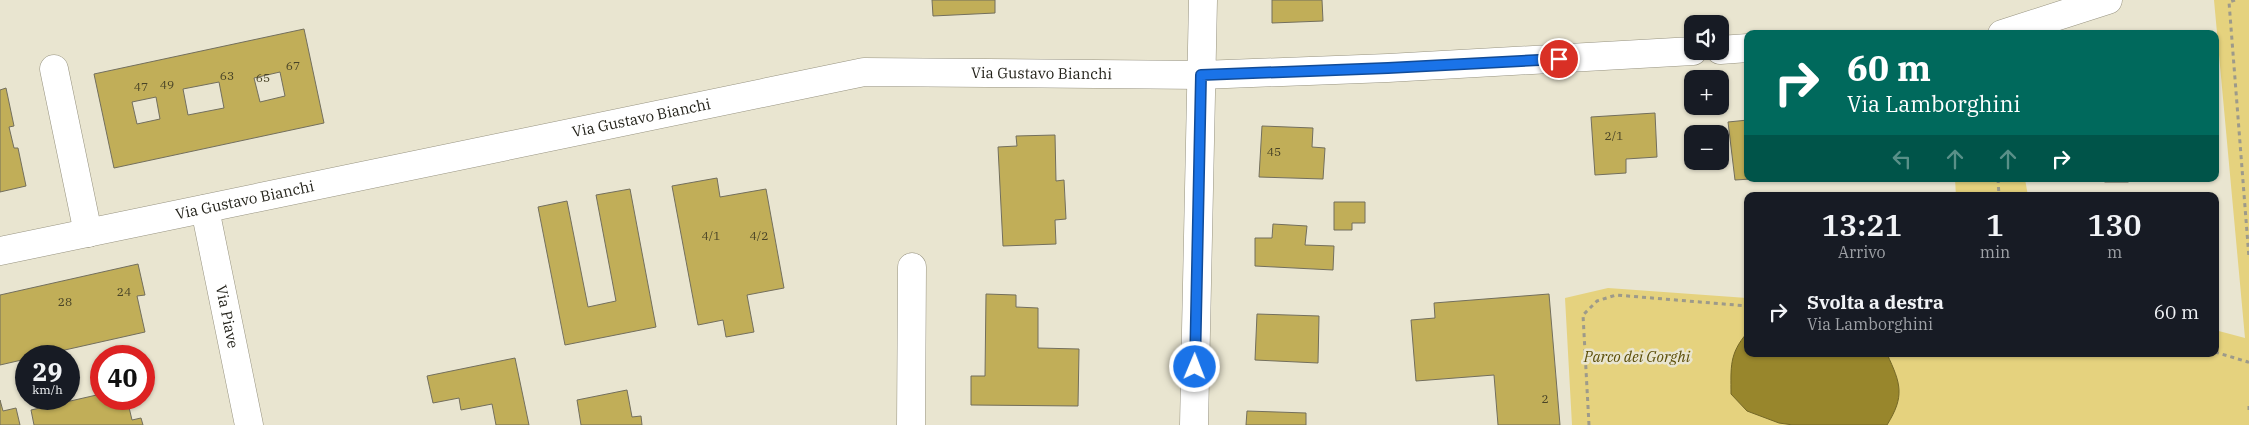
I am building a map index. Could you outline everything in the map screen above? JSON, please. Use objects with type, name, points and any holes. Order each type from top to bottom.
[{"type":"street","points":[[1194,425],[1203,0]]},
{"type":"street","points":[[2014,30],[2108,0]]},
{"type":"street","points":[[1729,49],[1744,48]]},
{"type":"street","name":"Via Gustavo Bianchi","points":[[0,251],[864,72],[1201,75],[1388,68],[1684,51]]},
{"type":"street","points":[[54,69],[88,233]]},
{"type":"street","name":"Via Piave","points":[[205,209],[249,425]]},
{"type":"street","points":[[911,425],[912,267]]},
{"type":"path","points":[[2235,0],[2229,2],[2249,258]]},
{"type":"path","points":[[1589,425],[1583,315],[1597,301],[1616,295],[1744,306]]},
{"type":"path","points":[[2219,353],[2248,362],[2249,359]]},
{"type":"path","points":[[2249,406],[2249,412]]},
{"type":"green space","name":"Parco dei Gorghi","points":[[2214,0],[2249,0],[2249,425],[1572,425],[1565,298],[1608,288],[1744,298],[1744,357],[2219,357],[2219,331],[2245,338],[2219,55],[2219,30],[2217,30]]},
{"type":"green space","points":[[1955,182],[2026,182],[2027,192],[1956,192]]},
{"type":"shaded area","points":[[1744,337],[1744,357],[1888,357],[1898,382],[1899,390],[1899,398],[1893,415],[1887,425],[1793,425],[1779,423],[1747,411],[1731,394],[1732,361]]},
{"type":"building","points":[[932,0],[995,0],[995,13],[933,16]]},
{"type":"building","points":[[1272,0],[1322,0],[1323,21],[1272,23]]},
{"type":"building","points":[[304,29],[324,123],[114,168],[94,74]],"holes":[[[280,72],[285,96],[260,102],[254,78]],[[219,82],[224,108],[188,115],[183,89]],[[156,97],[160,119],[137,124],[132,102]]]},
{"type":"building","points":[[6,88],[14,126],[9,127],[14,148],[18,148],[26,186],[0,192],[0,90]]},
{"type":"building","points":[[1655,113],[1657,157],[1626,159],[1626,173],[1595,175],[1591,117]]},
{"type":"building","points":[[1744,120],[1744,179],[1735,180],[1728,122]]},
{"type":"building","points":[[1262,126],[1313,128],[1312,147],[1325,148],[1323,179],[1259,177]]},
{"type":"building","points":[[1055,135],[1056,181],[1064,180],[1066,219],[1055,220],[1056,244],[1003,246],[998,147],[1017,146],[1016,136]]},
{"type":"building","points":[[717,178],[720,197],[766,189],[784,288],[747,295],[754,332],[726,337],[723,320],[698,325],[672,186]]},
{"type":"building","points":[[630,189],[656,327],[565,345],[538,207],[567,201],[588,307],[616,301],[596,195]]},
{"type":"building","points":[[1334,202],[1365,202],[1365,223],[1352,223],[1352,230],[1334,230]]},
{"type":"building","points":[[1273,224],[1307,226],[1305,245],[1334,246],[1333,270],[1255,266],[1255,238],[1272,238]]},
{"type":"building","points":[[138,264],[145,295],[137,296],[145,332],[80,347],[80,345],[15,345],[15,362],[0,365],[0,295]]},
{"type":"building","points":[[986,294],[1016,295],[1016,307],[1038,308],[1038,348],[1079,349],[1078,406],[971,405],[971,376],[985,376]]},
{"type":"building","points":[[1549,294],[1560,425],[1498,425],[1494,375],[1416,381],[1411,320],[1435,318],[1434,303]]},
{"type":"building","points":[[1257,314],[1319,316],[1318,363],[1255,360]]},
{"type":"building","points":[[515,358],[529,425],[496,425],[492,404],[461,410],[459,398],[433,403],[427,376]]},
{"type":"building","points":[[627,390],[632,417],[641,416],[642,425],[581,425],[577,400]]},
{"type":"building","points":[[90,397],[90,410],[130,410],[132,420],[141,418],[143,425],[34,425],[31,410],[80,410],[80,399]]},
{"type":"building","points":[[0,400],[3,411],[15,408],[16,410],[20,425],[0,425]]},
{"type":"building","points":[[1247,411],[1306,413],[1306,425],[1246,425]]},
{"type":"route","points":[[1195,367],[1201,75],[1559,59]]}]
